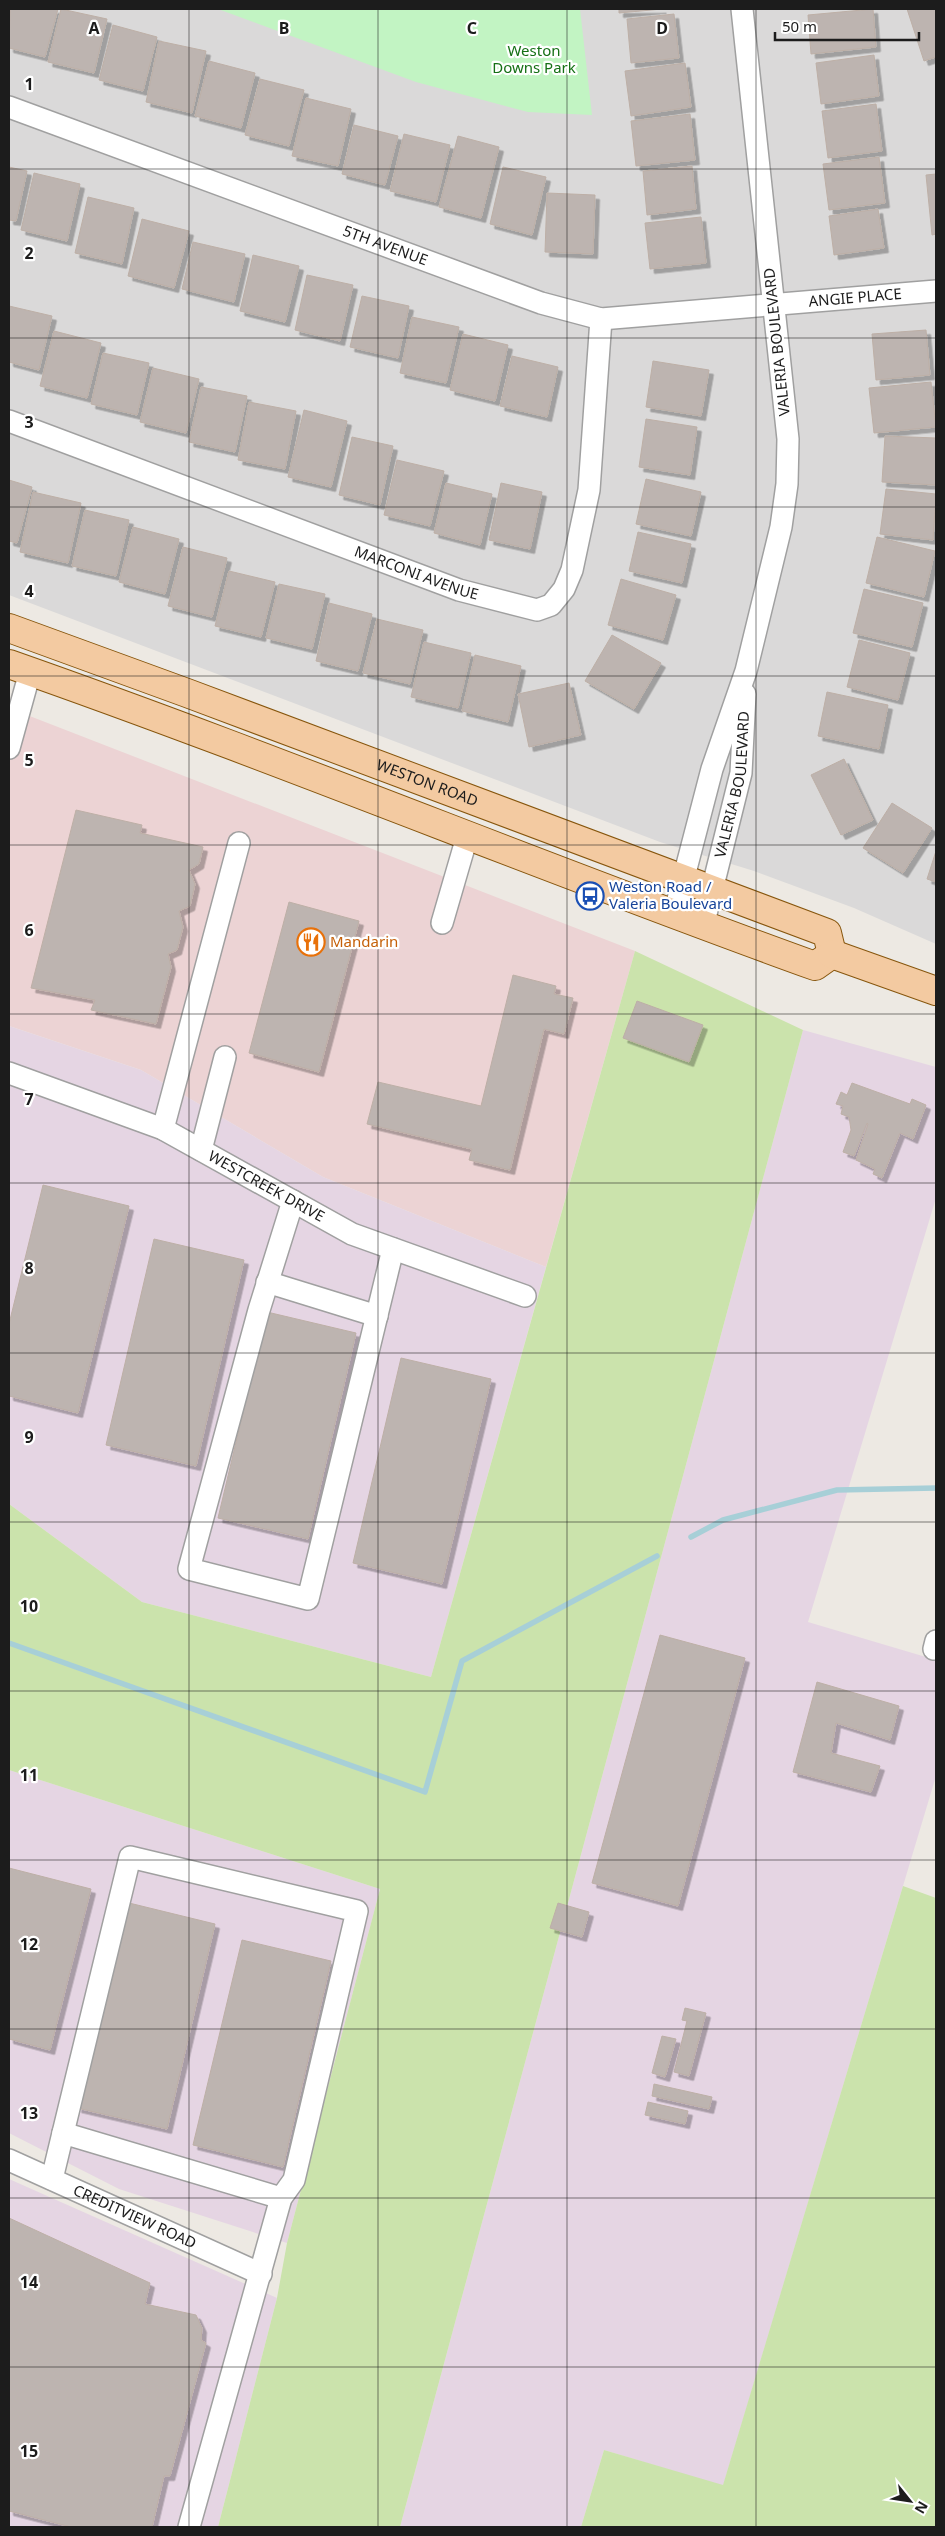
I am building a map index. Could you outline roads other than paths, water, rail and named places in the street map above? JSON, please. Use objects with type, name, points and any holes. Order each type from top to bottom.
[{"type":"main road","name":"WESTON ROAD","points":[[9,628],[827,934],[832,954]]},
{"type":"main road","points":[[19,668],[140,710],[674,915],[815,966],[832,954],[936,991]]},
{"type":"street","name":"VALERIA BOULEVARD","points":[[674,915],[712,769],[746,671],[781,527],[787,484],[788,439],[742,9]]},
{"type":"street","name":"5TH AVENUE","points":[[9,107],[540,303],[601,319],[774,306]]},
{"type":"street","name":"ANGIE PLACE","points":[[774,306],[936,292]]},
{"type":"street","name":"MARCONI AVENUE","points":[[9,421],[459,590],[537,610],[550,605],[564,589],[572,570],[589,490],[601,319]]},
{"type":"street","points":[[9,748],[19,668]]},
{"type":"street","name":"VALERIA BOULEVARD","points":[[704,926],[742,774],[746,671]]},
{"type":"street","points":[[442,923],[467,836]]},
{"type":"street","points":[[163,1130],[238,843]]},
{"type":"street","points":[[201,1150],[226,1057]]},
{"type":"street","name":"WESTCREEK DRIVE","points":[[9,1072],[163,1130],[352,1234],[526,1296]]},
{"type":"street","points":[[293,1201],[267,1282],[189,1568],[308,1599],[393,1249]]},
{"type":"street","points":[[267,1282],[377,1316]]},
{"type":"street","points":[[52,2179],[130,1857],[357,1911],[294,2180],[281,2198],[189,2527]]},
{"type":"street","points":[[63,2133],[281,2198]]},
{"type":"street","name":"CREDITVIEW ROAD","points":[[9,2160],[261,2274]]},
{"type":"waterway","points":[[691,1537],[723,1520],[837,1490],[936,1488]]},
{"type":"waterway","points":[[9,1643],[425,1792],[462,1661],[657,1556]]},
{"type":"place","name":"Weston Road / Valeria Boulevard","points":[[590,896]]},
{"type":"place","name":"Mandarin","points":[[311,942]]},
{"type":"park label","name":"Weston Downs Park","points":[[534,60]]}]
